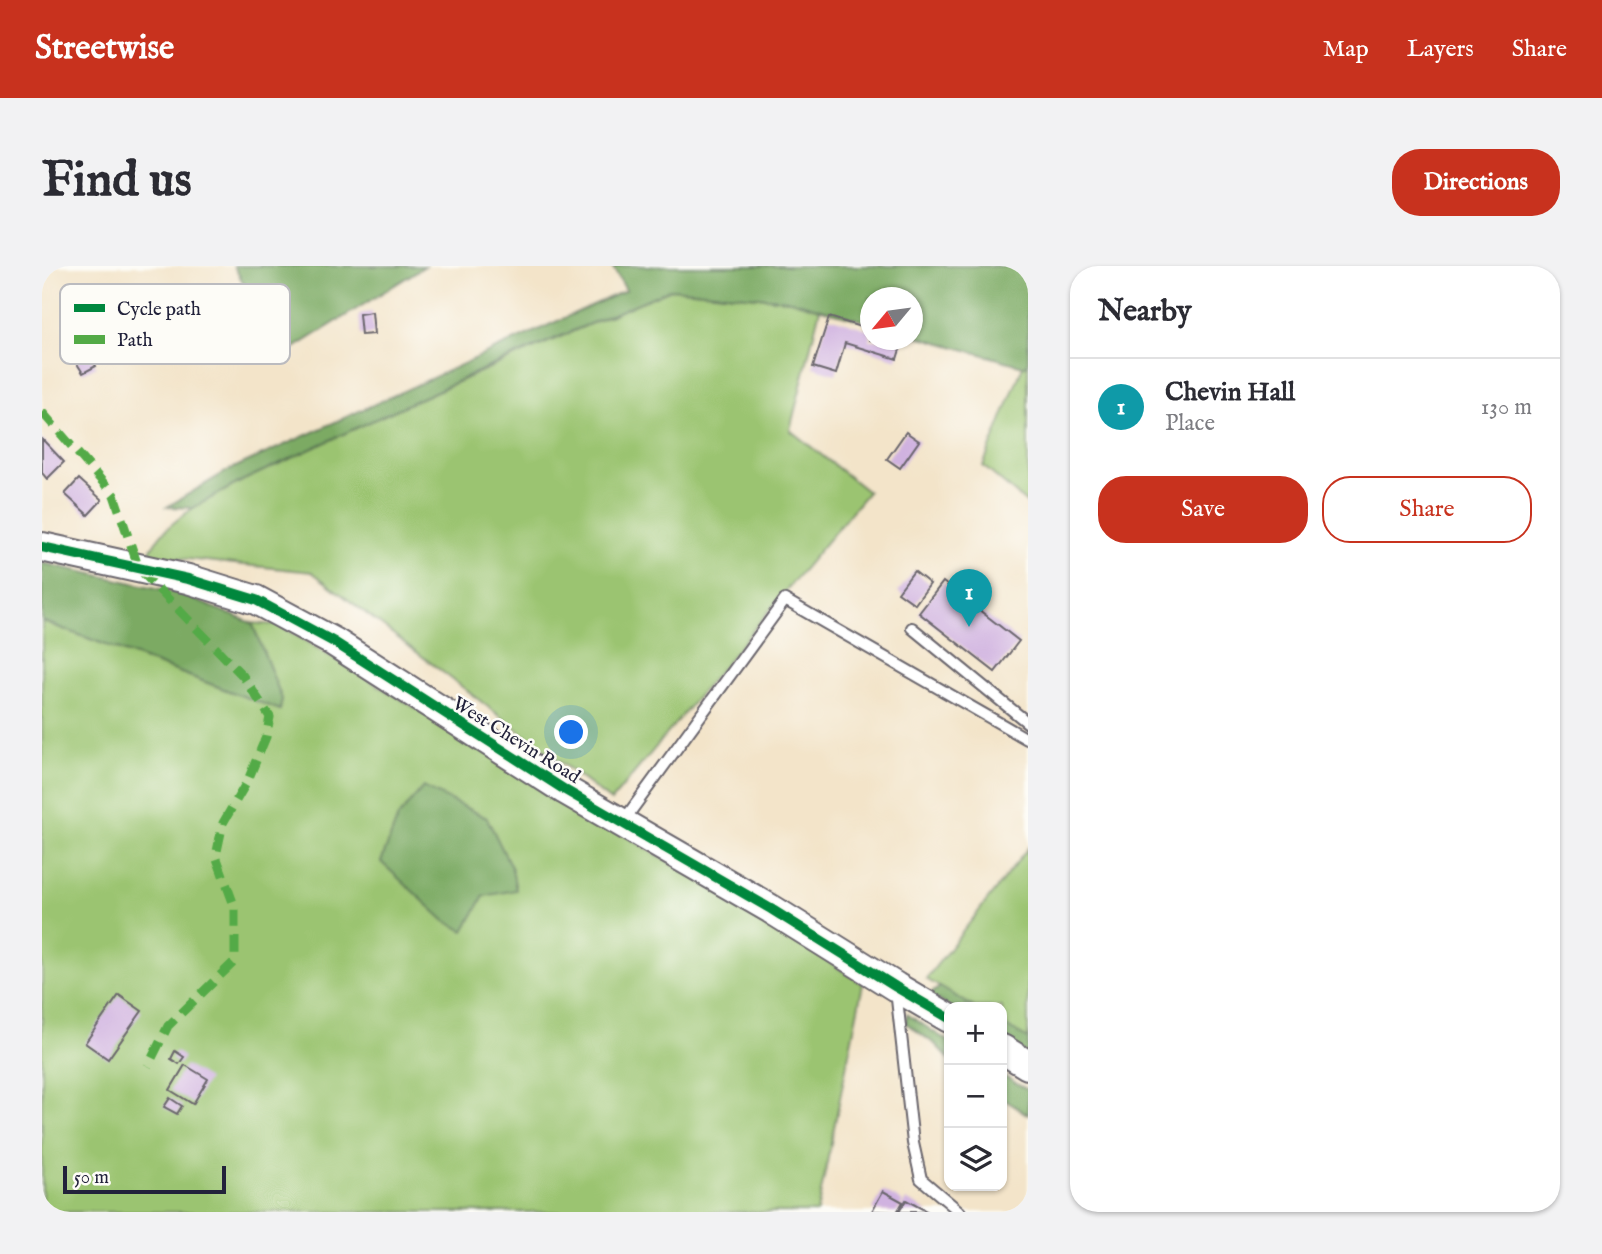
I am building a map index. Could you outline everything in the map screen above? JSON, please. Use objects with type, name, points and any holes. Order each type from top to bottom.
[{"type":"street","name":"West Chevin Road","points":[[42,547],[188,579],[256,600],[334,642],[565,790],[771,909],[944,1015]]},
{"type":"street","points":[[1007,1052],[1028,1065]]},
{"type":"lane","points":[[622,823],[785,600],[1027,739],[1028,737]]},
{"type":"lane","points":[[912,628],[1028,723]]},
{"type":"lane","points":[[895,987],[913,1143],[921,1180],[960,1212]]},
{"type":"green space","points":[[234,266],[425,266],[290,351],[290,284],[244,284]]},
{"type":"green space","points":[[612,266],[1028,266],[1028,365],[1023,366],[923,338],[923,287],[860,287],[860,320],[790,300],[671,289],[484,369],[244,480],[193,508],[167,507],[229,470],[626,290]]},
{"type":"green space","points":[[671,289],[790,300],[820,309],[790,430],[868,492],[611,801],[312,572],[148,555],[161,535],[179,519],[209,498],[247,477]]},
{"type":"green space","points":[[1028,365],[1028,504],[983,466],[1023,366]]},
{"type":"green space","points":[[42,563],[175,592],[252,623],[282,699],[280,710],[42,621]]},
{"type":"green space","points":[[42,621],[280,710],[282,699],[252,623],[279,625],[759,917],[863,984],[817,1212],[42,1212]]},
{"type":"green space","points":[[423,787],[487,818],[512,869],[516,890],[484,896],[464,931],[445,921],[381,862],[398,817]]},
{"type":"green space","points":[[1028,848],[1028,1039],[1007,1027],[1007,1002],[965,1002],[926,979]]},
{"type":"green space","points":[[940,987],[966,1002],[944,1004],[929,995]]},
{"type":"green space","points":[[907,1014],[944,1039],[944,1054],[936,1045],[906,1023]]},
{"type":"green space","points":[[1007,1027],[1028,1039],[1028,1054],[1007,1042]]},
{"type":"green space","points":[[1007,1078],[1028,1090],[1028,1115],[1007,1101]]},
{"type":"building","points":[[372,312],[374,334],[361,335],[359,314]]},
{"type":"building","points":[[829,317],[860,327],[860,348],[845,343],[836,374],[813,367]]},
{"type":"building","points":[[868,350],[900,350],[897,359]]},
{"type":"building","points":[[77,364],[95,364],[96,366],[83,373]]},
{"type":"building","points":[[906,432],[919,441],[900,468],[887,459]]},
{"type":"building","points":[[42,439],[64,462],[47,479],[42,473]]},
{"type":"building","points":[[79,479],[102,500],[88,515],[65,494]]},
{"type":"building","points":[[914,571],[930,584],[915,604],[898,592]]},
{"type":"building","points":[[943,582],[1019,641],[995,672],[919,613]]},
{"type":"building","points":[[119,995],[142,1011],[108,1059],[85,1043]]},
{"type":"building","points":[[175,1051],[184,1057],[179,1064],[171,1059]]},
{"type":"building","points":[[185,1065],[208,1079],[193,1104],[170,1090]]},
{"type":"building","points":[[170,1098],[182,1106],[177,1114],[164,1107]]},
{"type":"building","points":[[883,1191],[903,1202],[897,1212],[872,1211]]},
{"type":"building","points":[[906,1200],[928,1212],[899,1212]]},
{"type":"marked path","points":[[42,412],[114,495],[139,569],[243,676],[270,717],[266,737],[248,780],[223,823],[216,856],[235,908],[235,961],[168,1026],[148,1066]]},
{"type":"cycle path","points":[[42,547],[188,579],[256,600],[334,642],[565,790],[771,909],[944,1015]]},
{"type":"place","name":"Chevin Hall","points":[[969,627]]}]
